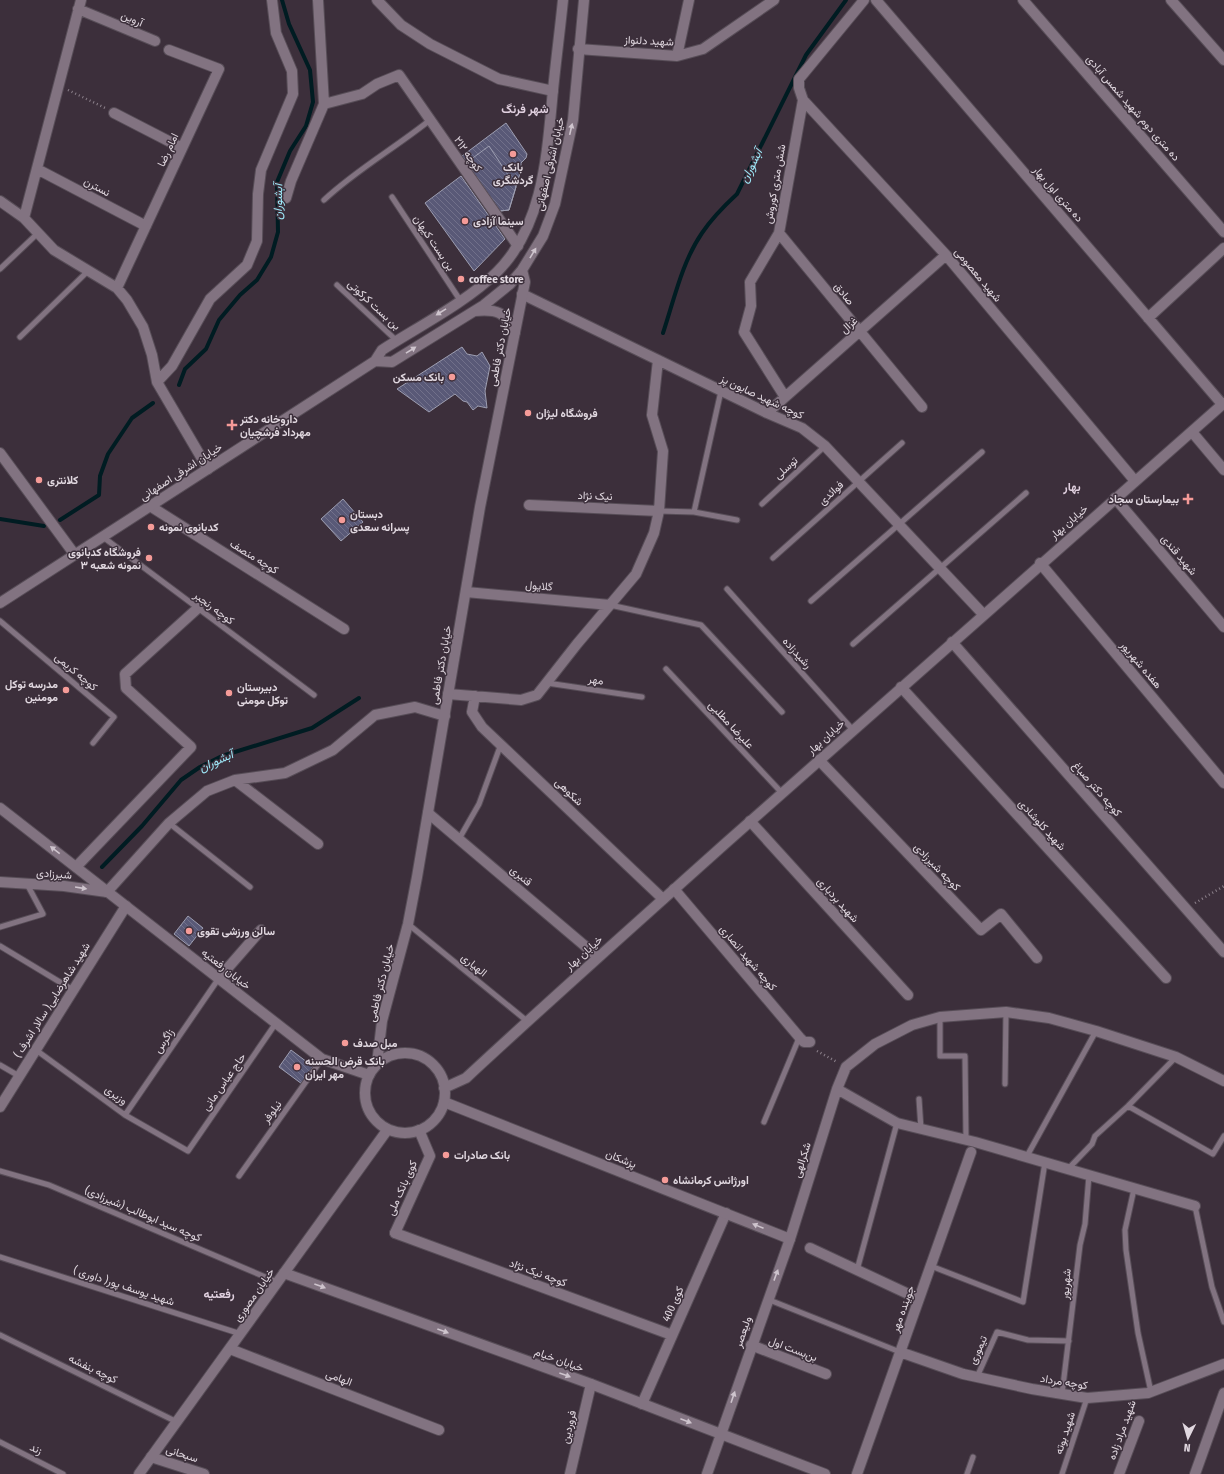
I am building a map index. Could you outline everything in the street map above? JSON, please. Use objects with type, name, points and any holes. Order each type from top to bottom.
[{"type":"street","points":[[157,382],[172,366],[210,299],[247,264],[257,241],[258,194],[261,170],[293,94],[292,71],[276,33],[272,0]]},
{"type":"street","points":[[286,198],[291,181],[324,104],[318,0]]},
{"type":"street","points":[[377,0],[401,24],[430,44],[499,79],[553,91]]},
{"type":"street","name":"خیابان اشرفی اصفهانی","points":[[0,603],[375,361],[382,350],[460,300],[497,273],[518,246],[533,212],[541,184],[547,155],[563,0]]},
{"type":"street","name":"خیابان اشرفی اصفهانی","points":[[375,361],[392,362],[473,311],[510,284],[522,270],[543,236],[555,204],[573,120],[578,49],[584,0]]},
{"type":"street","points":[[677,56],[689,0]]},
{"type":"street","name":"شهید دلنواز","points":[[578,49],[677,56],[703,49],[774,0]]},
{"type":"street","name":"شهید معصومی","points":[[864,0],[799,79],[799,88],[803,100],[946,255],[1135,481]]},
{"type":"street","name":"ده متری اول بهار","points":[[876,0],[1223,404]]},
{"type":"street","name":"ده متری دوم شهید شمس آبادی","points":[[1023,0],[1224,232]]},
{"type":"street","points":[[1171,0],[1224,60]]},
{"type":"street","points":[[24,218],[80,4]]},
{"type":"street","name":"آروین","points":[[80,4],[155,41]]},
{"type":"street","name":"امام رضا","points":[[117,288],[219,69],[169,50]]},
{"type":"street","name":"کوچه ۲۱۲","points":[[324,104],[362,94],[378,84],[399,75],[518,246]]},
{"type":"street","name":"شش متری کوروش","points":[[785,397],[744,332],[751,306],[750,282],[779,233],[803,100]]},
{"type":"street","points":[[114,113],[182,148]]},
{"type":"street","name":"نسترن","points":[[37,169],[146,226]]},
{"type":"street","points":[[0,201],[24,218],[54,250],[117,288],[127,300],[143,327],[152,355],[157,382],[208,469]]},
{"type":"street","name":"صادق","points":[[779,233],[922,407]]},
{"type":"street","points":[[1148,318],[1224,248]]},
{"type":"street","name":"غزال","points":[[767,413],[946,255]]},
{"type":"street","name":"خیابان دکتر فاطمی","points":[[378,1064],[382,1021],[408,924],[480,507],[522,294],[524,282],[522,270]]},
{"type":"street","name":"کوچه شهید صابون پز","points":[[522,294],[721,391],[802,428],[825,446],[983,614]]},
{"type":"street","points":[[473,311],[490,310],[501,313],[508,319],[515,333]]},
{"type":"street","points":[[448,694],[521,700],[537,695],[577,644],[636,574],[654,533],[659,511],[664,451],[652,415],[658,360]]},
{"type":"street","name":"خیابان بهار","points":[[444,1088],[466,1078],[527,1021],[750,821],[1040,563],[1223,404]]},
{"type":"street","points":[[1192,432],[1224,470]]},
{"type":"street","points":[[0,453],[75,555]]},
{"type":"street","name":"شهید قندی","points":[[1115,498],[1224,627]]},
{"type":"street","name":"نیک نژاد","points":[[529,505],[659,511]]},
{"type":"street","name":"کوچه منصف","points":[[150,506],[344,629]]},
{"type":"street","name":"هفده شهریور","points":[[1040,563],[1224,783]]},
{"type":"street","name":"گلایول","points":[[466,592],[610,605]]},
{"type":"street","points":[[76,866],[191,748],[126,688],[125,674],[198,608]]},
{"type":"street","name":"کوچه دکتر صباغ","points":[[952,642],[1224,952]]},
{"type":"street","name":"شهید کلوشادی","points":[[900,688],[1166,978]]},
{"type":"street","name":"شکوهی","points":[[474,696],[472,712],[482,727],[663,899]]},
{"type":"street","points":[[107,892],[169,824],[207,791],[235,780],[285,773],[333,750],[375,715],[415,707],[445,716]]},
{"type":"street","name":"کوچه شیرزادی","points":[[819,760],[981,930],[1001,914],[1037,958]]},
{"type":"street","points":[[235,780],[318,844]]},
{"type":"street","name":"خیابان رفعتیه","points":[[0,808],[322,1059],[369,1076]]},
{"type":"street","name":"قنبری","points":[[428,813],[598,957]]},
{"type":"street","name":"شهید بردباری","points":[[750,821],[908,995]]},
{"type":"street","name":"شیرزادی","points":[[0,882],[64,886],[107,892]]},
{"type":"street","name":"کوچه شهید انصاری","points":[[674,889],[805,1041]]},
{"type":"street","name":"شهید شاهرضایی( سالار اشرف )","points":[[0,1107],[126,906]]},
{"type":"street","points":[[219,978],[261,930]]},
{"type":"street","points":[[846,1067],[875,1044],[912,1025],[940,1017],[1006,1012],[1049,1018],[1096,1032],[1176,1057],[1224,1080]]},
{"type":"street","points":[[403,1054],[416,1055],[433,1066],[442,1079],[444,1088],[444,1102],[433,1122],[419,1130],[409,1133],[388,1129],[372,1116],[367,1106],[365,1096],[366,1086],[369,1076],[378,1064],[389,1057],[403,1054]]},
{"type":"street","name":"شکرالهی","points":[[790,1239],[837,1090],[846,1067]]},
{"type":"street","points":[[837,1090],[897,1123],[966,1139],[1195,1206]]},
{"type":"street","name":"پزشکان","points":[[444,1102],[790,1239]]},
{"type":"street","name":"خیابان مصوری","points":[[139,1474],[241,1334],[276,1282],[388,1129]]},
{"type":"street","name":"کوی بانک ملی","points":[[395,1233],[430,1156],[419,1130]]},
{"type":"street","name":"جوینده مهر","points":[[857,1474],[971,1152]]},
{"type":"street","name":"کوی 400","points":[[642,1404],[726,1213]]},
{"type":"street","name":"کوچه نیک نژاد","points":[[395,1233],[672,1335]]},
{"type":"street","name":"ولیعصر","points":[[706,1474],[767,1299],[790,1239]]},
{"type":"street","points":[[810,1248],[919,1299]]},
{"type":"street","name":"خیابان خیام","points":[[284,1273],[590,1384],[825,1474]]},
{"type":"street","name":"بن‌بست اول","points":[[751,1345],[826,1374]]},
{"type":"street","name":"الهامی","points":[[230,1348],[439,1430]]},
{"type":"street","name":"کوچه مرداد","points":[[900,1352],[963,1374],[1087,1398],[1151,1392],[1224,1364]]},
{"type":"street","name":"فروردین","points":[[570,1474],[590,1384]]},
{"type":"street","points":[[1195,1474],[1224,1393]]},
{"type":"street","name":"شهید مراد زاده","points":[[1119,1474],[1139,1421]]},
{"type":"street","name":"سبحانی","points":[[152,1457],[204,1474]]},
{"type":"lane","points":[[324,200],[344,181],[399,145],[430,120]]},
{"type":"lane","name":"بن بست کیهان","points":[[392,197],[460,300]]},
{"type":"lane","points":[[0,269],[38,233]]},
{"type":"lane","points":[[20,337],[88,271]]},
{"type":"lane","name":"بن بست کرکوتی","points":[[337,285],[397,340]]},
{"type":"lane","points":[[694,512],[721,391]]},
{"type":"lane","name":"فوائدی","points":[[773,558],[902,443]]},
{"type":"lane","name":"توسلی","points":[[762,504],[825,446]]},
{"type":"lane","points":[[811,601],[982,452]]},
{"type":"lane","points":[[853,644],[1026,493]]},
{"type":"lane","points":[[659,511],[694,512],[737,520]]},
{"type":"lane","name":"کوچه رنجبر","points":[[103,537],[314,695]]},
{"type":"lane","name":"رشیدزاده","points":[[727,589],[853,730]]},
{"type":"lane","points":[[610,605],[701,624],[782,712]]},
{"type":"lane","name":"کوچه کریمی","points":[[0,621],[114,717],[93,743]]},
{"type":"lane","name":"علیرضا مطلبی","points":[[666,669],[782,793]]},
{"type":"lane","name":"مهر","points":[[547,683],[642,697]]},
{"type":"lane","points":[[459,839],[479,804],[501,744]]},
{"type":"lane","points":[[169,824],[250,887]]},
{"type":"lane","points":[[0,927],[43,914],[27,884]]},
{"type":"lane","name":"الهیاری","points":[[408,924],[527,1021]]},
{"type":"lane","points":[[1,948],[73,990]]},
{"type":"lane","name":"زاگرس","points":[[125,1115],[219,978]]},
{"type":"lane","points":[[1005,1084],[1006,1012]]},
{"type":"lane","points":[[940,1017],[940,1056],[965,1056],[966,1139]]},
{"type":"lane","name":"حاج عباس مانی","points":[[188,1152],[276,1023]]},
{"type":"lane","points":[[1027,1156],[1096,1032]]},
{"type":"lane","points":[[764,1122],[805,1041]]},
{"type":"lane","name":"وزیری","points":[[35,1049],[125,1115],[188,1152]]},
{"type":"lane","points":[[1068,1169],[1092,1144],[1095,1136],[1128,1106],[1176,1057]]},
{"type":"lane","name":"نیلوفر","points":[[238,1176],[322,1059]]},
{"type":"lane","points":[[0,1065],[19,1076]]},
{"type":"lane","points":[[919,1099],[921,1129]]},
{"type":"lane","points":[[1128,1106],[1213,1154],[1224,1136]]},
{"type":"lane","points":[[857,1270],[897,1123]]},
{"type":"lane","points":[[931,1266],[1023,1302],[1045,1162]]},
{"type":"lane","name":"کوچه سید ابوطالب (شیرزادی)","points":[[0,1171],[49,1185],[276,1282]]},
{"type":"lane","name":"شهریور","points":[[1062,1394],[1080,1245],[1085,1224],[1088,1175]]},
{"type":"lane","points":[[1134,1188],[1126,1230],[1126,1250],[1138,1333],[1151,1392]]},
{"type":"lane","points":[[1195,1206],[1212,1287],[1224,1322]]},
{"type":"lane","name":"شهید یوسف پور( داوری )","points":[[0,1257],[241,1334]]},
{"type":"lane","points":[[767,1299],[900,1352]]},
{"type":"lane","name":"تیموری","points":[[977,1377],[997,1332],[1028,1340],[1069,1341]]},
{"type":"lane","name":"کوچه بنفشه","points":[[0,1335],[177,1422]]},
{"type":"lane","name":"شهید بوته","points":[[1062,1474],[1087,1398]]},
{"type":"lane","name":"زند","points":[[0,1442],[63,1474]]},
{"type":"lane","points":[[967,1474],[974,1458]]},
{"type":"path","points":[[59,85],[114,113]]},
{"type":"path","points":[[1186,908],[1224,886]]},
{"type":"path","points":[[805,1041],[846,1067]]},
{"type":"building","points":[[506,123],[527,154],[526,158],[521,163],[521,170],[509,210],[500,211],[462,156]]},
{"type":"building","points":[[489,146],[516,187],[509,210],[500,211],[466,163]]},
{"type":"building","name":"سینما آزادی","points":[[461,176],[505,239],[474,271],[425,203]]},
{"type":"building","name":"بانک مسکن","points":[[462,347],[467,354],[477,356],[482,352],[490,366],[485,391],[487,408],[478,406],[473,410],[467,402],[463,401],[455,394],[429,412],[397,389]]},
{"type":"building","name":"دبستان پسرانه سعدی","points":[[343,499],[363,522],[341,541],[321,519]]},
{"type":"building","name":"سالن ورزشی تقوی","points":[[188,916],[203,928],[189,946],[174,934]]},
{"type":"building","name":"بانک قرض الحسنه مهر ایران","points":[[291,1050],[315,1068],[302,1084],[279,1067]]},
{"type":"waterway","name":"آبشوران","points":[[179,385],[185,369],[206,349],[219,320],[240,295],[257,280],[271,257],[278,232],[277,182],[290,151],[306,126],[313,102],[310,70],[289,24],[282,0]]},
{"type":"waterway","name":"آبشوران","points":[[663,333],[679,282],[695,244],[714,217],[737,194],[806,55],[846,0]]},
{"type":"waterway","name":"آبشوران","points":[[60,520],[99,495],[100,476],[108,454],[132,418],[153,403]]},
{"type":"waterway","name":"آبشوران","points":[[0,519],[44,526]]},
{"type":"waterway","name":"آبشوران","points":[[102,867],[142,826],[181,780],[200,767],[222,756],[312,728],[359,698]]},
{"type":"place","name":"بانک گردشگری","points":[[513,154]]},
{"type":"place","name":"سینما آزادی","points":[[465,221]]},
{"type":"place","name":"coffee store","points":[[461,279]]},
{"type":"place","name":"بانک مسکن","points":[[452,377]]},
{"type":"place","name":"فروشگاه لیژان","points":[[528,413]]},
{"type":"place","name":"داروخانه دکتر مهرداد فرشچیان","points":[[232,425]]},
{"type":"place","name":"کلانتری","points":[[39,480]]},
{"type":"place","name":"بیمارستان سجاد","points":[[1188,499]]},
{"type":"place","name":"دبستان پسرانه سعدی","points":[[342,520]]},
{"type":"place","name":"کدبانوی نمونه","points":[[151,527]]},
{"type":"place","name":"فروشگاه کدبانوی نمونه شعبه ۳","points":[[149,558]]},
{"type":"place","name":"مدرسه توکل مومنین","points":[[66,690]]},
{"type":"place","name":"دبیرستان توکل مومنی","points":[[229,693]]},
{"type":"place","name":"سالن ورزشی تقوی","points":[[189,931]]},
{"type":"place","name":"مبل صدف","points":[[345,1043]]},
{"type":"place","name":"بانک قرض الحسنه مهر ایران","points":[[297,1067]]},
{"type":"place","name":"بانک صادرات","points":[[446,1155]]},
{"type":"place","name":"اورژانس کرمانشاه","points":[[665,1180]]},
{"type":"district","name":"شهر فرنگ","points":[[525,109]]},
{"type":"district","name":"بهار","points":[[1072,487]]},
{"type":"district","name":"رفعتیه","points":[[219,1294]]}]
